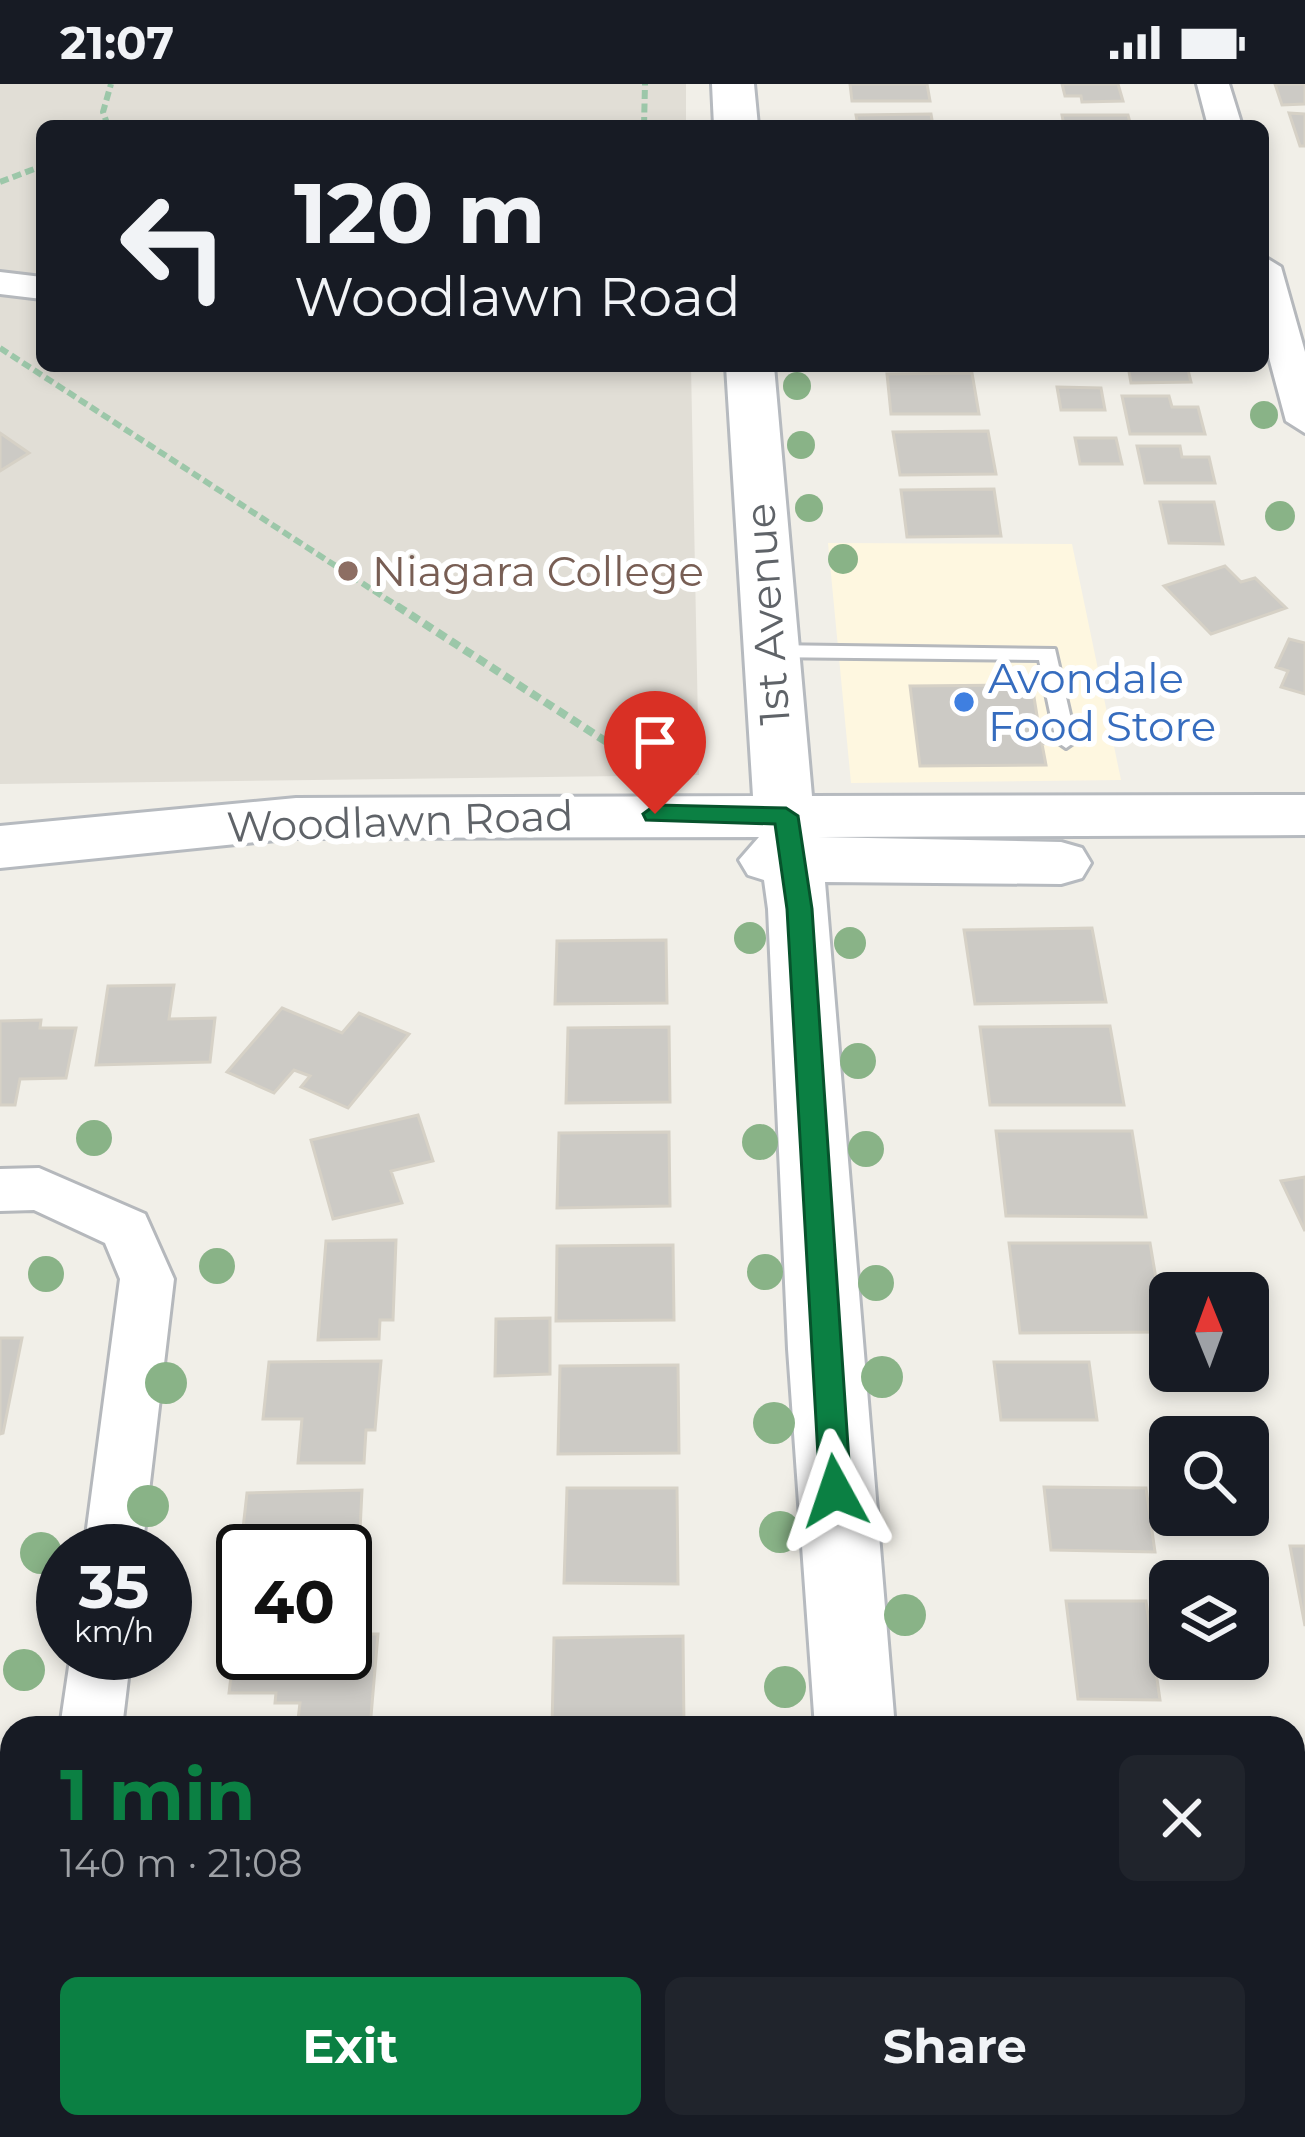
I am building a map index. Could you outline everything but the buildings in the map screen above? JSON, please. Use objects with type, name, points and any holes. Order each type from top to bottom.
[{"type":"street","points":[[733,84],[736,120]]},
{"type":"street","points":[[1213,84],[1223,120]]},
{"type":"street","points":[[0,284],[36,287]]},
{"type":"street","points":[[1269,289],[1305,421]]},
{"type":"street","name":"1st Avenue","points":[[750,372],[854,1716]]},
{"type":"street","name":"Woodlawn Road","points":[[0,849],[290,862],[1305,815]]},
{"type":"street","name":"Woodlawn Road","points":[[789,839],[877,866],[1305,860]]},
{"type":"street","points":[[0,1190],[39,1189],[126,1229],[147,1279],[116,1524]]},
{"type":"street","points":[[93,1716],[97,1680]]},
{"type":"lane","points":[[770,652],[1048,654],[1066,741]]},
{"type":"path","points":[[106,120],[103,112],[111,84]]},
{"type":"path","points":[[644,120],[645,84]]},
{"type":"path","points":[[0,182],[36,168]]},
{"type":"path","points":[[0,348],[36,371]]},
{"type":"path","points":[[37,372],[668,781]]},
{"type":"shaded area","name":"Niagara College","points":[[0,84],[686,84],[686,120],[36,120],[36,372],[691,372],[699,775],[0,784]]},
{"type":"shaded area","points":[[828,543],[1072,544],[1121,780],[851,783]]},
{"type":"place","name":"Niagara College","points":[[348,571]]},
{"type":"place","name":"Avondale Food Store","points":[[964,702]]},
{"type":"route","points":[[655,814],[786,816],[799,909],[835,1491]]}]
